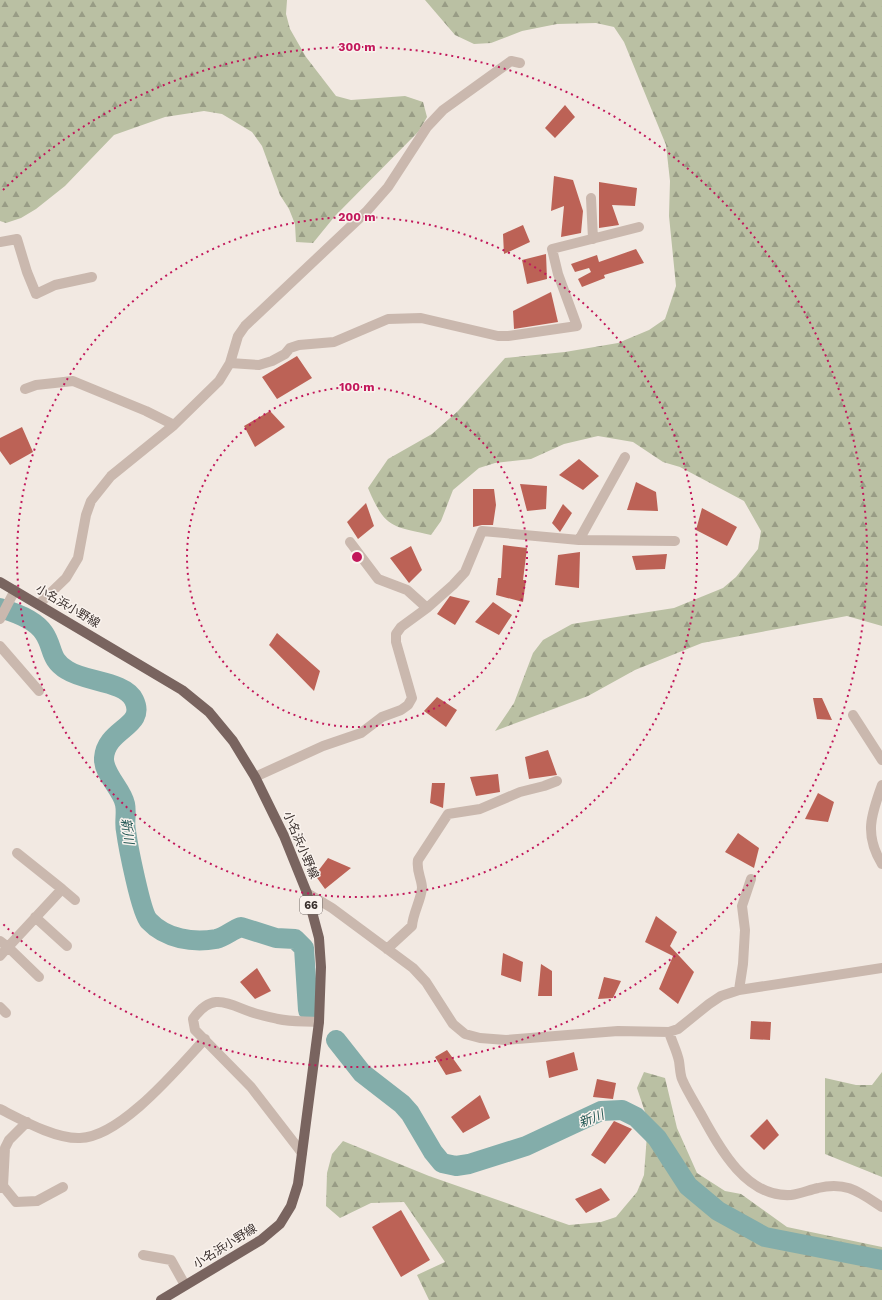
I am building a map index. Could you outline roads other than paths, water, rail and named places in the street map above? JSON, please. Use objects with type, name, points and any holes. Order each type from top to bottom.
[{"type":"main road","name":"小名浜小野線","points":[[0,582],[13,594],[39,604],[182,690],[210,712],[233,741],[255,776],[284,836],[307,893],[319,938],[321,967],[319,1022],[298,1184],[291,1206],[280,1224],[261,1240],[161,1300]]},
{"type":"street","points":[[39,604],[66,578],[76,563],[86,515],[91,501],[111,476],[174,425],[219,381],[230,363],[238,336],[245,326],[366,212],[384,192],[427,127],[443,110],[511,61],[520,63]]},
{"type":"street","points":[[591,198],[594,239]]},
{"type":"street","points":[[230,363],[259,365],[272,362],[285,354],[290,348],[299,345],[334,342],[388,319],[420,318],[498,336],[508,336],[577,326],[558,274],[552,249],[639,227]]},
{"type":"street","points":[[0,242],[17,239],[27,272],[36,294],[54,285],[92,278]]},
{"type":"street","points":[[25,389],[36,385],[73,381],[146,411],[174,425]]},
{"type":"street","points":[[579,540],[625,457]]},
{"type":"street","points":[[255,776],[323,746],[361,733],[382,717],[401,710],[408,705],[412,698],[396,642],[396,634],[401,627],[427,608],[465,572],[482,531],[579,540],[675,541]]},
{"type":"street","points":[[350,542],[378,579],[407,590],[427,608]]},
{"type":"street","points":[[1,616],[13,594]]},
{"type":"street","points":[[0,646],[39,691]]},
{"type":"street","points":[[853,715],[882,760]]},
{"type":"street","points":[[386,949],[412,926],[413,915],[422,888],[416,868],[418,860],[448,814],[480,809],[520,792],[557,781]]},
{"type":"street","points":[[882,785],[872,814],[870,828],[874,845],[882,864]]},
{"type":"street","points":[[17,853],[76,900]]},
{"type":"street","points":[[739,990],[743,964],[745,930],[742,906],[751,879]]},
{"type":"street","points":[[0,956],[4,944],[36,917],[62,889]]},
{"type":"street","points":[[307,893],[332,908],[413,968],[426,982],[453,1024],[465,1034],[480,1038],[506,1040],[618,1031],[669,1032],[678,1029],[709,1004],[722,996],[739,990],[882,968]]},
{"type":"street","points":[[36,917],[67,946]]},
{"type":"street","points":[[4,944],[39,977]]},
{"type":"street","points":[[302,1153],[255,1092],[195,1030],[193,1019],[200,1010],[217,1002],[228,1002],[251,1012],[279,1019],[319,1022]]},
{"type":"street","points":[[669,1032],[679,1060],[682,1078],[717,1144],[734,1166],[751,1182],[760,1188],[779,1194],[792,1195],[830,1185],[843,1186],[854,1189],[882,1206]]},
{"type":"street","points":[[0,1109],[64,1137],[80,1138],[94,1136],[108,1131],[134,1111],[205,1040]]},
{"type":"street","points":[[27,1122],[9,1140],[7,1144],[1,1187],[16,1202],[38,1201],[63,1187]]},
{"type":"street","points":[[144,1255],[171,1260],[185,1286]]},
{"type":"waterway","name":"新川","points":[[0,608],[24,617],[36,624],[47,638],[54,657],[61,666],[75,674],[114,685],[129,694],[134,700],[137,709],[135,716],[131,722],[111,740],[106,748],[104,764],[125,804],[125,828],[132,864],[142,906],[149,921],[163,932],[189,940],[216,939],[241,927],[276,938],[295,939],[304,948],[308,1010]]},
{"type":"waterway","name":"新川","points":[[336,1040],[362,1073],[402,1104],[410,1113],[433,1152],[442,1163],[456,1166],[469,1164],[526,1146],[601,1111],[622,1110],[636,1117],[657,1138],[688,1186],[718,1211],[765,1237],[882,1260]]}]
